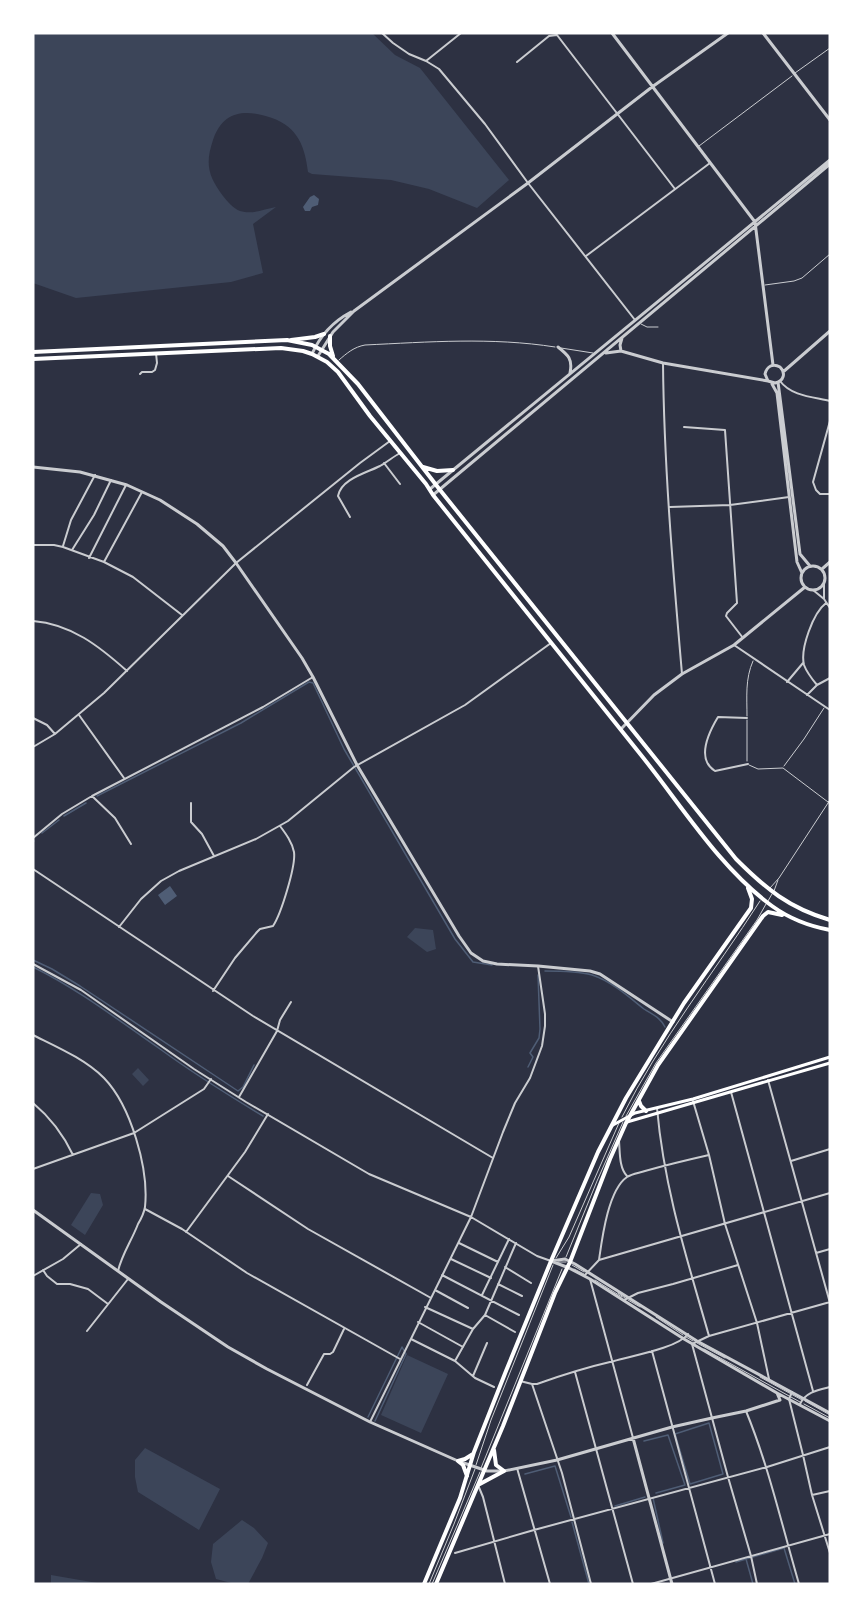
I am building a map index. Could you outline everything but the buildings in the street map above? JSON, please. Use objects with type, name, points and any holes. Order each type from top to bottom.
[{"type":"highway","points":[[33,352],[287,340],[324,334]]},
{"type":"highway","points":[[330,336],[330,346],[336,360]]},
{"type":"highway","points":[[287,340],[318,348],[336,360],[358,384],[728,850],[771,892],[791,905],[830,920]]},
{"type":"highway","points":[[33,359],[281,348],[303,351],[327,362],[338,372],[390,441],[719,854],[744,882],[788,917]]},
{"type":"highway","points":[[422,467],[442,472],[453,470]]},
{"type":"highway","points":[[427,1584],[460,1498],[474,1452],[506,1371],[595,1159],[626,1098],[684,1003],[751,908],[752,899],[744,882]]},
{"type":"highway","points":[[434,1584],[478,1485],[482,1470],[495,1446],[566,1264],[627,1119],[658,1065],[768,912],[830,930]]},
{"type":"highway","points":[[638,1100],[646,1111]]},
{"type":"highway","points":[[478,1485],[504,1471],[496,1465],[495,1446]]},
{"type":"highway","points":[[467,1477],[463,1466],[458,1461],[470,1457],[474,1452]]},
{"type":"main road","points":[[627,1119],[657,1108],[731,1092],[830,1057]]},
{"type":"main road","points":[[613,1125],[621,1120],[657,1114],[693,1101],[830,1063]]},
{"type":"street","points":[[382,33],[393,44],[439,69],[485,124],[635,320]]},
{"type":"street","points":[[426,61],[461,33]]},
{"type":"street","points":[[612,33],[756,224],[773,365]]},
{"type":"street","points":[[312,354],[354,311],[528,183],[617,113],[728,33]]},
{"type":"street","points":[[763,33],[830,120]]},
{"type":"street","points":[[517,62],[549,36],[557,35],[675,189]]},
{"type":"street","points":[[433,495],[830,162]]},
{"type":"street","points":[[586,256],[710,163]]},
{"type":"street","points":[[430,489],[635,320],[756,224]]},
{"type":"street","points":[[318,356],[318,348],[324,334],[338,320],[354,311]]},
{"type":"street","points":[[783,372],[830,331]]},
{"type":"street","points":[[621,351],[622,338]]},
{"type":"street","points":[[558,347],[571,359],[569,375]]},
{"type":"street","points":[[596,353],[621,351],[663,363],[779,382],[792,392],[830,401]]},
{"type":"street","points":[[140,374],[155,370],[156,353]]},
{"type":"street","points":[[663,363],[672,558],[682,674]]},
{"type":"street","points":[[773,365],[780,367],[783,372],[783,378],[779,382],[797,562],[802,573]]},
{"type":"street","points":[[756,379],[765,374],[773,365]]},
{"type":"street","points":[[765,374],[777,393],[790,497],[800,554],[810,566]]},
{"type":"street","points":[[830,421],[813,482],[820,494],[830,494]]},
{"type":"street","points":[[684,427],[725,430],[737,603],[726,616],[743,638]]},
{"type":"street","points":[[33,747],[55,734],[104,693],[236,563],[390,441]]},
{"type":"street","points":[[350,517],[340,502],[338,492],[357,476],[400,453]]},
{"type":"street","points":[[384,463],[400,484]]},
{"type":"street","points":[[33,467],[95,475],[127,485],[160,500],[203,528],[223,546],[313,677],[357,765],[471,953],[483,961],[497,964],[590,971],[600,974],[673,1022]]},
{"type":"street","points":[[63,547],[71,520],[95,475]]},
{"type":"street","points":[[72,550],[94,515],[111,480]]},
{"type":"street","points":[[89,558],[127,485]]},
{"type":"street","points":[[104,562],[142,492]]},
{"type":"street","points":[[670,507],[730,505],[790,497]]},
{"type":"street","points":[[33,545],[63,547],[104,562],[133,577],[182,615]]},
{"type":"street","points":[[822,569],[830,562]]},
{"type":"street","points":[[824,599],[825,575],[822,569],[810,566],[802,573],[801,580],[805,587],[824,599],[830,608]]},
{"type":"street","points":[[813,590],[820,588],[824,582]]},
{"type":"street","points":[[621,729],[654,695],[682,674],[734,645],[805,587]]},
{"type":"street","points":[[818,685],[812,679],[804,663],[805,645],[818,612],[826,603]]},
{"type":"street","points":[[33,621],[48,622],[89,640],[127,671]]},
{"type":"street","points":[[119,927],[141,899],[161,881],[179,871],[256,840],[279,826],[357,765],[465,705],[551,643]]},
{"type":"street","points":[[734,645],[830,710]]},
{"type":"street","points":[[787,682],[804,663]]},
{"type":"street","points":[[33,838],[62,814],[92,796],[232,724],[313,677]]},
{"type":"street","points":[[807,695],[830,678]]},
{"type":"street","points":[[78,714],[124,778]]},
{"type":"street","points":[[747,718],[718,717],[710,732],[705,751],[707,764],[715,771],[748,764]]},
{"type":"street","points":[[33,718],[47,725],[55,734]]},
{"type":"street","points":[[92,796],[115,818],[131,844]]},
{"type":"street","points":[[191,803],[191,822],[202,834],[214,856]]},
{"type":"street","points":[[213,991],[238,954],[260,929],[273,926],[278,917],[291,875],[294,855],[291,843],[279,826]]},
{"type":"street","points":[[33,869],[213,991],[493,1158]]},
{"type":"street","points":[[33,964],[81,990],[194,1069],[239,1097],[369,1173],[471,1217],[537,1256],[566,1264],[585,1273],[686,1337],[769,1380],[790,1395],[830,1417]]},
{"type":"street","points":[[370,1422],[471,1217],[508,1120],[530,1078],[542,1046],[545,1014],[538,966]]},
{"type":"street","points":[[239,1097],[278,1031],[278,1025],[291,1002]]},
{"type":"street","points":[[33,1035],[66,1052],[104,1078],[117,1095],[134,1133],[142,1160],[145,1209],[118,1271]]},
{"type":"street","points":[[33,1169],[134,1133],[204,1089],[211,1079]]},
{"type":"street","points":[[695,1342],[830,1302],[768,1079]]},
{"type":"street","points":[[731,1092],[813,1391]]},
{"type":"street","points":[[693,1101],[709,1155],[725,1224],[757,1323],[769,1380]]},
{"type":"street","points":[[33,1103],[56,1125],[73,1155]]},
{"type":"street","points":[[657,1108],[664,1166],[680,1236],[709,1336]]},
{"type":"street","points":[[186,1232],[245,1152],[268,1114]]},
{"type":"street","points":[[619,1138],[622,1167],[628,1176]]},
{"type":"street","points":[[790,1161],[830,1149]]},
{"type":"street","points":[[599,1260],[603,1229],[617,1188],[628,1176],[709,1155]]},
{"type":"street","points":[[228,1176],[308,1229],[431,1298]]},
{"type":"street","points":[[585,1273],[599,1260],[830,1193]]},
{"type":"street","points":[[145,1209],[186,1232],[247,1273],[400,1359]]},
{"type":"street","points":[[33,1210],[128,1279],[228,1347],[370,1422],[482,1470],[504,1471],[556,1460],[672,1427],[746,1412],[780,1400],[777,1393]]},
{"type":"street","points":[[482,1295],[509,1239]]},
{"type":"street","points":[[459,1243],[498,1262]]},
{"type":"street","points":[[455,1361],[473,1329],[485,1315],[516,1243]]},
{"type":"street","points":[[33,1276],[63,1259],[81,1244]]},
{"type":"street","points":[[816,1253],[830,1250]]},
{"type":"street","points":[[451,1259],[490,1278]]},
{"type":"street","points":[[553,1262],[566,1264],[585,1273],[590,1279],[686,1337]]},
{"type":"street","points":[[626,1299],[638,1293],[738,1265]]},
{"type":"street","points":[[505,1267],[531,1282]]},
{"type":"street","points":[[43,1270],[46,1276],[57,1284],[70,1284],[88,1289],[108,1304]]},
{"type":"street","points":[[442,1275],[519,1315]]},
{"type":"street","points":[[87,1331],[128,1279]]},
{"type":"street","points":[[590,1279],[672,1584]]},
{"type":"street","points":[[498,1284],[522,1296]]},
{"type":"street","points":[[435,1290],[468,1308]]},
{"type":"street","points":[[425,1307],[473,1329]]},
{"type":"street","points":[[485,1315],[515,1332]]},
{"type":"street","points":[[418,1322],[463,1347]]},
{"type":"street","points":[[307,1385],[324,1354],[333,1352],[344,1329]]},
{"type":"street","points":[[520,1381],[532,1384],[652,1351],[686,1337]]},
{"type":"street","points":[[411,1339],[455,1361],[473,1376],[494,1387]]},
{"type":"street","points":[[695,1342],[777,1393],[790,1395],[830,1417]]},
{"type":"street","points":[[695,1342],[712,1418],[757,1584]]},
{"type":"street","points":[[473,1376],[487,1343]]},
{"type":"street","points":[[652,1351],[715,1584]]},
{"type":"street","points":[[575,1372],[633,1584]]},
{"type":"street","points":[[532,1384],[562,1473],[591,1584]]},
{"type":"street","points":[[801,1401],[813,1391],[830,1387]]},
{"type":"street","points":[[790,1395],[812,1495],[830,1553]]},
{"type":"street","points":[[746,1412],[766,1467],[799,1584]]},
{"type":"street","points":[[455,1553],[766,1467],[830,1447]]},
{"type":"street","points":[[517,1468],[550,1584]]},
{"type":"street","points":[[478,1485],[505,1584]]},
{"type":"street","points":[[812,1495],[830,1491]]},
{"type":"street","points":[[651,1584],[830,1534]]},
{"type":"lane","points":[[697,147],[830,48]]},
{"type":"lane","points":[[763,285],[802,278],[830,254]]},
{"type":"lane","points":[[640,323],[647,327],[658,327]]},
{"type":"lane","points":[[336,360],[357,346],[365,345],[496,341],[525,342],[596,353]]},
{"type":"lane","points":[[434,1584],[566,1264],[597,1181],[627,1119],[656,1063],[757,921],[779,878],[830,802],[783,768],[758,769],[748,764],[746,685],[754,660]]},
{"type":"lane","points":[[783,768],[825,707]]},
{"type":"lane","points":[[771,892],[779,878]]},
{"type":"lane","points":[[427,1584],[454,1524],[491,1420],[553,1262],[568,1237],[621,1120],[654,1058],[681,1015],[746,925],[762,898]]},
{"type":"lane","points":[[695,1342],[790,1395]]},
{"type":"shaded area","points":[[33,33],[372,33],[395,55],[420,68],[509,180],[477,208],[429,189],[391,180],[312,174],[308,172],[305,154],[299,139],[288,127],[262,115],[237,114],[229,117],[217,130],[209,156],[209,169],[218,189],[238,210],[254,212],[276,207],[253,224],[263,273],[231,282],[76,298],[33,283]]},
{"type":"shaded area","points":[[314,195],[319,199],[318,205],[312,207],[310,211],[305,211],[303,207]]},
{"type":"shaded area","points":[[170,886],[177,896],[165,905],[158,895]]},
{"type":"shaded area","points":[[415,928],[433,930],[436,949],[427,952],[407,937]]},
{"type":"shaded area","points":[[138,1068],[149,1080],[143,1086],[132,1074]]},
{"type":"shaded area","points":[[91,1193],[100,1194],[103,1205],[85,1235],[71,1225]]},
{"type":"shaded area","points":[[407,1355],[448,1374],[421,1433],[381,1415]]},
{"type":"shaded area","points":[[145,1448],[220,1489],[199,1530],[138,1492],[135,1460]]},
{"type":"shaded area","points":[[242,1520],[254,1528],[268,1543],[262,1558],[248,1584],[235,1584],[216,1579],[211,1562],[213,1544]]},
{"type":"shaded area","points":[[51,1575],[103,1584],[51,1584]]},
{"type":"waterway","points":[[97,796],[241,723],[309,682],[313,683],[344,749],[455,939],[473,962],[492,965]]},
{"type":"waterway","points":[[64,816],[86,803]]},
{"type":"waterway","points":[[42,833],[59,820]]},
{"type":"waterway","points":[[33,960],[80,986],[238,1091],[243,1087],[254,1065]]},
{"type":"waterway","points":[[33,967],[82,995],[198,1075],[263,1116]]},
{"type":"waterway","points":[[545,971],[581,973],[606,981],[656,1016],[665,1027]]},
{"type":"waterway","points":[[528,1067],[533,1057],[530,1053],[539,1038],[540,1029],[538,975]]},
{"type":"waterway","points":[[368,1417],[402,1347],[406,1354],[375,1421]]},
{"type":"waterway","points":[[709,1423],[723,1474],[690,1484],[675,1434],[709,1423]]},
{"type":"waterway","points":[[644,1441],[668,1435],[685,1485],[656,1493]]},
{"type":"waterway","points":[[525,1474],[555,1466],[571,1517]]},
{"type":"waterway","points":[[615,1506],[645,1497]]},
{"type":"waterway","points":[[653,1498],[663,1543]]},
{"type":"waterway","points":[[572,1522],[589,1584]]},
{"type":"waterway","points":[[746,1559],[784,1548],[795,1584]]},
{"type":"waterway","points":[[736,1562],[746,1559],[753,1584]]}]
